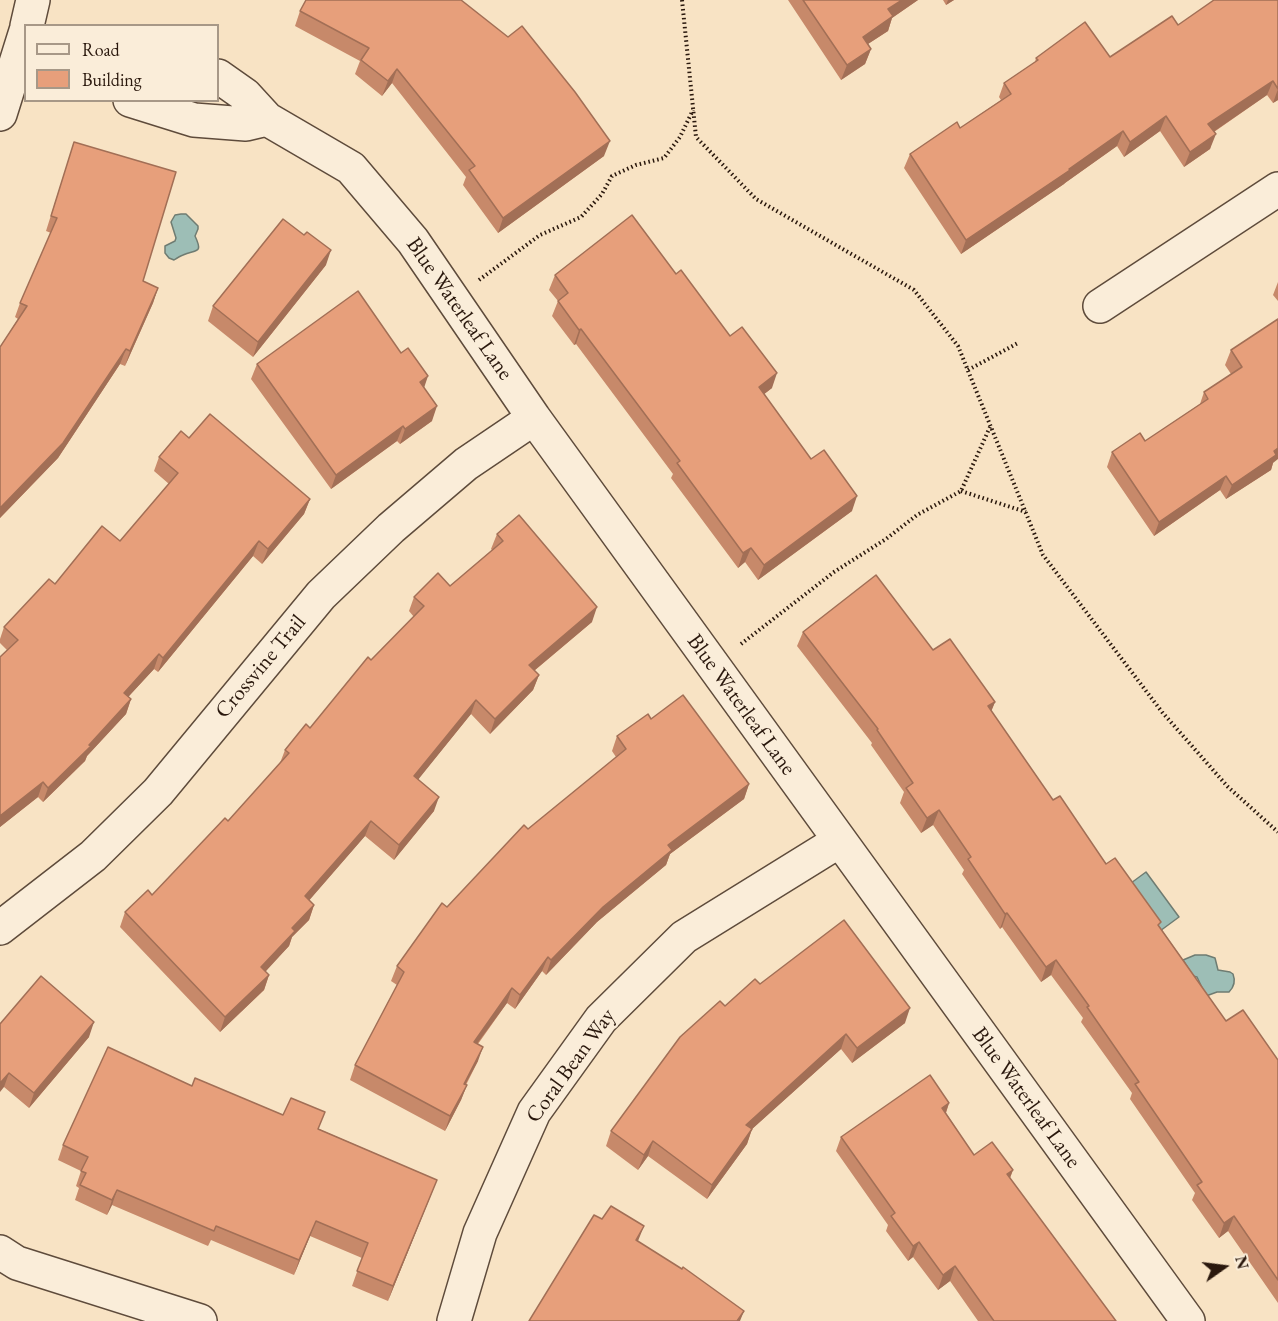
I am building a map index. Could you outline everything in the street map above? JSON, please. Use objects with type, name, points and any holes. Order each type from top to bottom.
[{"type":"street","points":[[0,114],[20,71],[24,51]]},
{"type":"street","name":"Blue Waterleaf Lane","points":[[219,77],[245,95],[267,119],[351,168],[413,241],[534,418],[1188,1321]]},
{"type":"street","points":[[136,102],[194,120],[246,124],[267,119]]},
{"type":"street","points":[[1100,306],[1278,189]]},
{"type":"street","name":"Crossvine Trail","points":[[0,928],[93,856],[158,792],[321,596],[390,528],[466,464],[534,418]]},
{"type":"street","name":"Coral Bean Way","points":[[454,1321],[480,1233],[534,1112],[601,1019],[684,937],[839,841]]},
{"type":"street","points":[[0,1252],[17,1263],[200,1321]]},
{"type":"path","points":[[682,0],[696,136],[756,199],[914,290],[958,346],[1043,555],[1162,711],[1228,787],[1278,832]]},
{"type":"path","points":[[477,282],[540,236],[581,217],[602,194],[612,176],[636,165],[664,158],[680,137],[693,109]]},
{"type":"path","points":[[968,370],[1018,343]]},
{"type":"path","points":[[741,644],[834,572],[886,539],[917,515],[962,490],[990,426]]},
{"type":"path","points":[[962,490],[1026,512]]},
{"type":"water","points":[[186,214],[198,226],[195,236],[199,246],[197,250],[174,260],[165,253],[165,246],[175,241],[171,222],[175,215]]},
{"type":"water","points":[[1146,872],[1179,917],[1160,931],[1127,886]]},
{"type":"water","points":[[1195,955],[1215,958],[1218,970],[1233,974],[1234,984],[1229,992],[1217,992],[1206,996],[1197,977],[1193,976],[1183,960]]},
{"type":"building","points":[[306,0],[461,0],[508,37],[522,26],[575,92],[610,141],[503,218],[469,170],[475,166],[397,69],[388,81],[361,60],[369,48],[300,11]]},
{"type":"building","points":[[803,0],[902,0],[888,9],[893,16],[863,37],[871,49],[847,65]]},
{"type":"building","points":[[1214,0],[1278,0],[1278,89],[1273,81],[1208,124],[1216,134],[1190,152],[1166,116],[1130,142],[1123,131],[1070,170],[966,240],[910,154],[957,122],[960,128],[1011,94],[1004,83],[1038,60],[1036,58],[1085,22],[1110,57],[1172,16],[1178,25]]},
{"type":"building","points":[[74,142],[176,172],[143,281],[158,288],[130,351],[126,349],[63,443],[0,508],[0,347],[27,306],[20,303],[57,218],[51,216]]},
{"type":"building","points":[[632,215],[676,274],[681,270],[730,336],[742,327],[777,373],[759,387],[811,459],[824,450],[857,496],[764,565],[751,548],[743,553],[677,463],[680,461],[558,301],[568,293],[555,275]]},
{"type":"building","points":[[283,219],[304,235],[307,232],[331,250],[258,342],[213,306]]},
{"type":"building","points":[[358,291],[401,353],[408,348],[428,376],[420,382],[437,406],[405,429],[403,426],[336,475],[257,364]]},
{"type":"building","points":[[1278,319],[1278,448],[1274,451],[1276,455],[1232,485],[1226,476],[1159,522],[1112,452],[1140,433],[1145,441],[1208,399],[1204,392],[1242,367],[1231,350]]},
{"type":"building","points":[[210,414],[310,499],[268,549],[259,541],[163,658],[159,654],[124,693],[131,699],[89,745],[91,746],[48,788],[43,782],[0,816],[0,657],[18,640],[4,627],[49,579],[55,584],[102,526],[120,541],[178,473],[159,457],[181,431],[189,438]]},
{"type":"building","points":[[519,515],[597,607],[529,665],[539,675],[495,719],[476,700],[414,776],[439,797],[399,845],[371,821],[305,896],[314,905],[292,928],[295,931],[261,967],[269,975],[225,1017],[125,912],[148,890],[152,895],[225,818],[228,821],[289,753],[285,750],[306,724],[310,728],[368,657],[371,660],[424,606],[414,597],[438,573],[450,586],[503,541],[497,534]]},
{"type":"building","points":[[876,575],[933,650],[950,639],[995,702],[988,706],[1053,800],[1060,796],[1106,864],[1115,858],[1161,922],[1158,925],[1226,1021],[1243,1010],[1278,1060],[1278,1280],[1234,1216],[1224,1223],[1197,1185],[1202,1182],[1135,1084],[1139,1082],[1056,960],[1046,967],[1007,913],[1005,914],[968,859],[971,857],[939,810],[927,818],[906,788],[913,783],[878,729],[803,632]]},
{"type":"building","points":[[683,695],[749,784],[668,845],[672,850],[603,907],[551,960],[548,957],[520,995],[512,988],[474,1042],[483,1047],[464,1084],[467,1085],[450,1116],[355,1065],[404,972],[397,966],[442,903],[447,907],[524,825],[528,829],[626,749],[617,736],[648,714],[651,719]]},
{"type":"building","points":[[844,920],[910,1008],[857,1048],[846,1034],[746,1125],[752,1129],[712,1185],[653,1141],[644,1155],[611,1131],[680,1037],[720,1001],[725,1006],[755,979],[760,984]]},
{"type":"building","points":[[41,976],[94,1022],[34,1093],[9,1073],[0,1083],[0,1024]]},
{"type":"building","points":[[108,1047],[192,1086],[195,1078],[283,1115],[291,1098],[325,1112],[318,1129],[437,1180],[393,1286],[357,1271],[368,1243],[316,1221],[299,1260],[216,1226],[214,1231],[117,1190],[112,1200],[80,1185],[86,1173],[81,1171],[88,1157],[63,1145]]},
{"type":"building","points":[[930,1075],[949,1103],[942,1108],[974,1155],[992,1142],[1013,1170],[1007,1174],[1116,1321],[994,1321],[955,1266],[943,1275],[919,1242],[913,1246],[891,1216],[895,1213],[841,1137]]},
{"type":"building","points":[[611,1206],[644,1226],[636,1240],[682,1269],[683,1267],[744,1311],[737,1321],[529,1321],[594,1215],[602,1219]]}]
